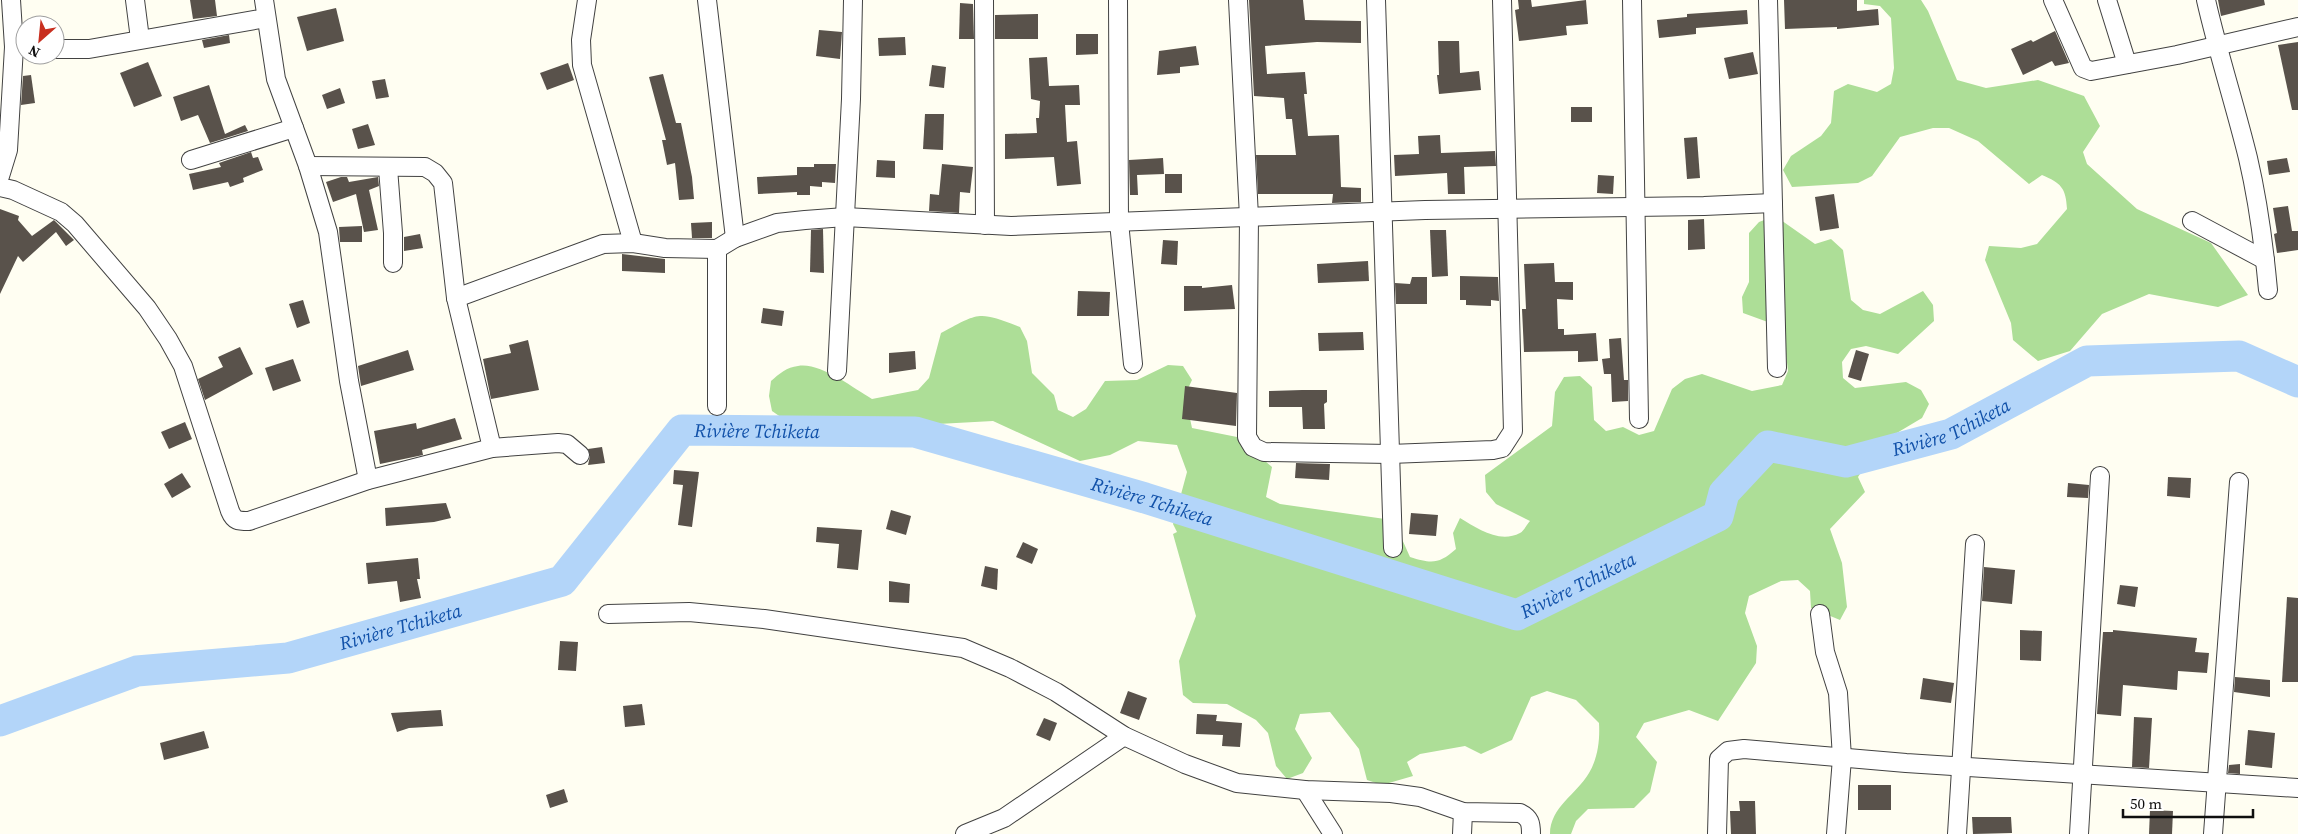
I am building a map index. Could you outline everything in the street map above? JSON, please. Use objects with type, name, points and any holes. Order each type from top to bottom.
[{"type":"street","points":[[11,0],[15,21]]},
{"type":"street","points":[[135,0],[140,39]]},
{"type":"street","points":[[264,0],[276,79],[308,166],[328,232],[349,381],[368,480]]},
{"type":"street","points":[[587,0],[581,40],[582,65],[633,243]]},
{"type":"street","points":[[707,0],[735,238]]},
{"type":"street","points":[[837,371],[851,99],[853,0]]},
{"type":"street","points":[[984,0],[985,225]]},
{"type":"street","points":[[1118,0],[1119,222],[1133,364]]},
{"type":"street","points":[[1238,0],[1249,217],[1245,420],[1247,437],[1253,447],[1264,452],[1390,454],[1502,448],[1513,431],[1502,0]]},
{"type":"street","points":[[1376,0],[1381,212],[1387,322],[1393,548]]},
{"type":"street","points":[[1632,0],[1639,419]]},
{"type":"street","points":[[1768,0],[1778,368]]},
{"type":"street","points":[[2053,0],[2083,68],[2091,71],[2216,47],[2298,27]]},
{"type":"street","points":[[2107,0],[2127,64]]},
{"type":"street","points":[[2206,0],[2216,47],[2248,157],[2268,290]]},
{"type":"street","points":[[65,49],[89,49],[266,18]]},
{"type":"street","points":[[0,176],[8,150],[18,65]]},
{"type":"street","points":[[191,160],[294,128]]},
{"type":"street","points":[[308,166],[426,167],[443,182],[456,298],[492,448]]},
{"type":"street","points":[[388,168],[393,233],[393,263]]},
{"type":"street","points":[[0,187],[13,190],[61,212],[74,224],[152,316],[183,366],[233,518],[238,521],[249,522],[368,480],[492,448],[558,443],[568,444],[580,455]]},
{"type":"street","points":[[456,298],[603,244],[633,243],[665,248],[717,249],[735,238],[777,224],[845,217],[1011,226],[1381,212],[1773,203]]},
{"type":"street","points":[[2192,221],[2265,260]]},
{"type":"street","points":[[717,249],[717,406]]},
{"type":"street","points":[[2079,834],[2100,476]]},
{"type":"street","points":[[2213,834],[2239,482]]},
{"type":"street","points":[[1957,834],[1975,544]]},
{"type":"street","points":[[608,614],[698,613],[764,619],[963,648],[1010,668],[1056,692],[1124,736],[1185,764],[1237,783],[1305,790],[1391,793],[1420,797],[1463,812],[1520,813],[1528,817],[1531,824],[1531,834]]},
{"type":"street","points":[[1820,614],[1825,652],[1838,693],[1842,758],[1836,834]]},
{"type":"street","points":[[965,834],[1004,818],[1124,736]]},
{"type":"street","points":[[1717,834],[1719,759],[1728,751],[1744,749],[1842,758],[2298,788]]},
{"type":"street","points":[[1305,790],[1333,834]]},
{"type":"street","points":[[1462,834],[1463,812]]},
{"type":"green space","points":[[1864,0],[1921,0],[1928,11],[1957,80],[1986,88],[2038,80],[2084,96],[2100,126],[2083,152],[2087,164],[2137,209],[2211,243],[2248,295],[2218,307],[2149,294],[2102,314],[2070,351],[2038,361],[2013,340],[2011,323],[1985,260],[1989,246],[2021,248],[2037,244],[2067,209],[2064,191],[2054,181],[2042,175],[2029,184],[1978,141],[1949,128],[1933,128],[1900,137],[1872,176],[1858,183],[1792,187],[1783,170],[1791,156],[1821,136],[1831,123],[1834,91],[1848,84],[1877,92],[1891,84],[1894,68],[1891,18],[1880,6],[1864,4]]},
{"type":"green space","points":[[1775,216],[1815,244],[1831,239],[1843,250],[1851,300],[1863,310],[1880,314],[1923,291],[1933,305],[1934,321],[1898,354],[1866,346],[1851,349],[1842,362],[1843,378],[1855,388],[1906,382],[1921,390],[1929,404],[1922,418],[1880,443],[1858,477],[1865,492],[1830,529],[1842,563],[1847,607],[1840,620],[1811,608],[1810,591],[1798,580],[1781,581],[1749,596],[1745,613],[1757,646],[1756,663],[1718,721],[1689,710],[1644,723],[1636,737],[1657,762],[1650,792],[1634,808],[1588,809],[1576,821],[1571,834],[1550,834],[1551,824],[1559,808],[1589,773],[1598,748],[1599,735],[1599,723],[1576,700],[1547,691],[1531,697],[1512,740],[1481,754],[1465,746],[1420,754],[1407,762],[1413,776],[1382,785],[1367,780],[1359,749],[1330,712],[1300,714],[1295,729],[1312,758],[1303,773],[1287,779],[1276,766],[1268,733],[1256,720],[1227,704],[1193,703],[1183,695],[1179,661],[1196,616],[1173,534],[1177,532],[1173,524],[1187,472],[1177,445],[1138,441],[1110,455],[1080,461],[993,421],[864,428],[785,420],[772,411],[769,396],[771,381],[787,369],[798,366],[807,366],[826,372],[872,399],[918,390],[929,378],[941,333],[964,321],[979,316],[995,318],[1020,327],[1027,341],[1032,373],[1054,395],[1058,410],[1073,417],[1086,409],[1105,381],[1137,380],[1168,365],[1183,366],[1192,380],[1185,395],[1192,428],[1237,437],[1272,467],[1266,497],[1280,504],[1385,519],[1397,528],[1410,557],[1430,562],[1445,558],[1456,549],[1453,533],[1460,518],[1496,536],[1512,536],[1523,531],[1530,521],[1496,504],[1486,492],[1485,475],[1552,426],[1555,392],[1564,377],[1580,376],[1592,387],[1594,420],[1606,431],[1623,427],[1639,435],[1654,431],[1672,389],[1685,379],[1702,374],[1752,391],[1782,385],[1788,371],[1784,337],[1776,325],[1743,313],[1742,297],[1749,282],[1749,233],[1759,222]]},
{"type":"building","points":[[190,0],[215,0],[217,16],[193,19]]},
{"type":"building","points":[[1249,0],[1303,0],[1305,20],[1361,21],[1361,43],[1317,42],[1265,46],[1267,74],[1305,72],[1307,94],[1304,94],[1308,136],[1339,135],[1341,187],[1361,188],[1361,202],[1332,203],[1333,194],[1258,194],[1256,155],[1296,155],[1292,119],[1286,119],[1284,98],[1254,96]]},
{"type":"building","points":[[1518,0],[1531,0],[1532,7],[1586,0],[1588,24],[1566,26],[1567,35],[1519,41],[1515,10],[1519,9]]},
{"type":"building","points":[[1784,0],[1857,0],[1857,11],[1878,9],[1879,25],[1837,29],[1837,27],[1785,29]]},
{"type":"building","points":[[2218,0],[2264,0],[2265,5],[2221,16]]},
{"type":"building","points":[[960,3],[973,4],[974,39],[959,39]]},
{"type":"building","points":[[336,8],[344,41],[307,51],[297,17]]},
{"type":"building","points":[[1747,10],[1748,24],[1696,28],[1696,34],[1659,38],[1657,20],[1687,17],[1687,14]]},
{"type":"building","points":[[1038,14],[1038,39],[995,39],[995,15]]},
{"type":"building","points":[[819,30],[842,32],[840,59],[816,56]]},
{"type":"building","points":[[2055,31],[2069,63],[2055,66],[2052,61],[2023,75],[2011,49],[2031,40],[2033,42]]},
{"type":"building","points":[[1076,34],[1098,34],[1098,54],[1076,55]]},
{"type":"building","points":[[229,35],[230,43],[204,48],[202,40]]},
{"type":"building","points":[[905,37],[906,55],[879,56],[878,38]]},
{"type":"building","points":[[1438,41],[1459,41],[1460,73],[1479,71],[1481,90],[1439,94],[1437,75],[1439,75]]},
{"type":"building","points":[[2298,42],[2298,110],[2292,110],[2278,45]]},
{"type":"building","points":[[1196,46],[1199,65],[1180,67],[1180,73],[1157,75],[1159,51]]},
{"type":"building","points":[[1753,52],[1758,74],[1729,79],[1724,58]]},
{"type":"building","points":[[1047,57],[1049,86],[1079,85],[1080,105],[1065,105],[1067,142],[1077,141],[1081,184],[1057,186],[1054,157],[1005,159],[1005,134],[1037,133],[1036,118],[1039,118],[1040,101],[1031,99],[1029,58]]},
{"type":"building","points":[[148,62],[162,96],[134,107],[120,73]]},
{"type":"building","points":[[568,63],[574,80],[547,90],[540,73]]},
{"type":"building","points":[[932,65],[946,67],[944,88],[929,86]]},
{"type":"building","points":[[663,74],[676,123],[681,123],[692,177],[694,199],[679,200],[675,163],[667,165],[662,140],[666,140],[649,77]]},
{"type":"building","points":[[31,75],[35,103],[21,105],[23,76]]},
{"type":"building","points":[[385,79],[389,97],[376,99],[372,81]]},
{"type":"building","points":[[209,85],[225,134],[245,125],[248,131],[210,143],[198,115],[181,121],[173,97]]},
{"type":"building","points":[[340,88],[345,103],[327,109],[322,95]]},
{"type":"building","points":[[1571,107],[1592,107],[1592,122],[1571,122]]},
{"type":"building","points":[[925,114],[944,114],[943,150],[923,149]]},
{"type":"building","points":[[368,124],[375,145],[358,149],[352,129]]},
{"type":"building","points":[[1440,135],[1441,153],[1495,151],[1496,166],[1464,167],[1465,194],[1448,194],[1447,173],[1395,176],[1394,155],[1419,154],[1418,136]]},
{"type":"building","points":[[1697,137],[1700,178],[1687,179],[1684,138]]},
{"type":"building","points":[[251,152],[253,158],[258,157],[263,170],[243,178],[244,182],[230,187],[228,182],[193,190],[189,174],[221,167],[219,163]]},
{"type":"building","points":[[1163,158],[1164,174],[1137,175],[1138,195],[1130,195],[1129,160]]},
{"type":"building","points":[[2287,158],[2290,172],[2269,175],[2267,161]]},
{"type":"building","points":[[877,160],[895,161],[895,178],[876,177]]},
{"type":"building","points":[[814,164],[836,164],[835,183],[822,182],[822,187],[810,186],[810,195],[797,195],[797,192],[758,194],[757,177],[797,175],[797,167],[814,167]]},
{"type":"building","points":[[942,164],[973,167],[970,193],[960,192],[959,213],[929,211],[930,194],[939,195]]},
{"type":"building","points":[[1165,174],[1182,174],[1182,193],[1165,193]]},
{"type":"building","points":[[1598,175],[1614,176],[1613,194],[1597,193]]},
{"type":"building","points":[[347,177],[349,182],[378,177],[379,186],[369,190],[378,230],[364,232],[356,194],[333,202],[326,182]]},
{"type":"building","points":[[1834,194],[1839,228],[1820,231],[1815,197]]},
{"type":"building","points":[[2288,206],[2292,231],[2298,231],[2298,250],[2277,253],[2274,234],[2277,233],[2273,208]]},
{"type":"building","points":[[0,209],[19,216],[18,220],[32,236],[54,220],[74,240],[66,246],[56,232],[23,262],[18,256],[0,294]]},
{"type":"building","points":[[1704,219],[1705,249],[1688,250],[1688,220]]},
{"type":"building","points":[[712,222],[712,238],[692,238],[691,223]]},
{"type":"building","points":[[362,226],[362,242],[340,242],[339,227]]},
{"type":"building","points":[[823,229],[824,273],[810,272],[811,230]]},
{"type":"building","points":[[1430,230],[1446,230],[1448,276],[1432,277]]},
{"type":"building","points":[[420,234],[423,248],[404,251],[404,237]]},
{"type":"building","points":[[1163,240],[1178,241],[1177,265],[1161,264]]},
{"type":"building","points":[[622,254],[665,259],[665,273],[622,271]]},
{"type":"building","points":[[1368,261],[1369,281],[1318,283],[1317,264]]},
{"type":"building","points":[[1554,263],[1555,282],[1573,282],[1573,300],[1557,299],[1558,329],[1564,329],[1564,335],[1596,333],[1598,361],[1578,362],[1578,351],[1524,352],[1522,309],[1526,309],[1524,264]]},
{"type":"building","points":[[1460,276],[1498,277],[1499,301],[1491,300],[1491,306],[1466,305],[1466,300],[1460,300]]},
{"type":"building","points":[[1412,277],[1427,277],[1427,304],[1396,304],[1395,283],[1410,284]]},
{"type":"building","points":[[1232,285],[1235,309],[1184,311],[1184,286],[1202,286],[1202,288]]},
{"type":"building","points":[[1078,291],[1110,292],[1109,316],[1077,316]]},
{"type":"building","points":[[303,300],[310,323],[297,328],[289,304]]},
{"type":"building","points":[[763,308],[784,311],[782,326],[761,323]]},
{"type":"building","points":[[1363,332],[1364,350],[1319,351],[1318,333]]},
{"type":"building","points":[[1621,338],[1624,380],[1628,380],[1628,401],[1612,402],[1611,374],[1604,374],[1602,359],[1610,358],[1609,339]]},
{"type":"building","points":[[528,340],[539,390],[491,399],[483,359],[511,353],[509,345]]},
{"type":"building","points":[[240,347],[253,374],[205,400],[198,379],[223,367],[218,357]]},
{"type":"building","points":[[408,350],[414,370],[361,386],[358,366]]},
{"type":"building","points":[[1856,350],[1869,354],[1861,381],[1848,377]]},
{"type":"building","points":[[915,351],[916,369],[889,373],[889,353]]},
{"type":"building","points":[[293,359],[301,381],[273,391],[265,368]]},
{"type":"building","points":[[1185,386],[1237,393],[1236,426],[1182,419]]},
{"type":"building","points":[[1327,390],[1327,402],[1324,404],[1325,429],[1303,429],[1302,407],[1269,407],[1269,391]]},
{"type":"building","points":[[455,418],[462,439],[422,450],[423,455],[380,464],[374,431],[416,423],[417,429]]},
{"type":"building","points":[[185,422],[192,439],[169,449],[161,432]]},
{"type":"building","points":[[602,447],[605,463],[588,465],[590,456],[588,449]]},
{"type":"building","points":[[1296,463],[1330,464],[1329,480],[1295,478]]},
{"type":"building","points":[[674,470],[699,472],[692,527],[678,525],[683,485],[673,484]]},
{"type":"building","points":[[182,473],[191,487],[172,498],[164,484]]},
{"type":"building","points":[[2168,477],[2191,478],[2190,498],[2167,496]]},
{"type":"building","points":[[2068,483],[2089,485],[2088,498],[2067,497]]},
{"type":"building","points":[[446,503],[451,518],[434,522],[386,526],[385,508]]},
{"type":"building","points":[[891,510],[911,516],[906,535],[886,529]]},
{"type":"building","points":[[1411,513],[1438,515],[1436,536],[1409,534]]},
{"type":"building","points":[[817,527],[862,530],[858,570],[837,568],[839,544],[816,542]]},
{"type":"building","points":[[1023,542],[1038,549],[1032,564],[1016,557]]},
{"type":"building","points":[[418,558],[420,579],[417,579],[421,598],[400,602],[397,581],[368,584],[366,563]]},
{"type":"building","points":[[985,566],[998,569],[997,590],[981,586]]},
{"type":"building","points":[[1984,567],[2015,570],[2012,604],[1982,601]]},
{"type":"building","points":[[889,581],[910,584],[909,603],[889,602]]},
{"type":"building","points":[[2120,585],[2138,587],[2135,607],[2117,604]]},
{"type":"building","points":[[2287,597],[2298,598],[2298,682],[2282,682]]},
{"type":"building","points":[[2020,630],[2042,631],[2041,661],[2020,660]]},
{"type":"building","points":[[2113,630],[2197,638],[2195,652],[2209,653],[2207,673],[2178,671],[2177,690],[2123,685],[2121,716],[2097,714],[2103,632],[2113,632]]},
{"type":"building","points":[[560,641],[578,642],[576,671],[558,670]]},
{"type":"building","points":[[2235,677],[2270,680],[2270,697],[2234,692]]},
{"type":"building","points":[[1923,678],[1954,683],[1951,703],[1920,699]]},
{"type":"building","points":[[1128,691],[1147,698],[1139,720],[1120,713]]},
{"type":"building","points":[[642,704],[645,725],[625,727],[623,706]]},
{"type":"building","points":[[441,710],[443,726],[409,728],[397,732],[391,713]]},
{"type":"building","points":[[1197,714],[1217,715],[1216,721],[1242,723],[1240,747],[1222,746],[1223,735],[1196,734]]},
{"type":"building","points":[[2134,717],[2152,718],[2149,768],[2132,767]]},
{"type":"building","points":[[1044,718],[1057,723],[1050,741],[1036,735]]},
{"type":"building","points":[[2248,730],[2275,733],[2272,768],[2245,765]]},
{"type":"building","points":[[204,731],[209,748],[164,760],[160,743]]},
{"type":"building","points":[[2240,764],[2240,774],[2228,773],[2229,765]]},
{"type":"building","points":[[1858,785],[1891,785],[1891,810],[1858,810]]},
{"type":"building","points":[[564,789],[568,802],[550,808],[546,795]]},
{"type":"building","points":[[1739,801],[1755,801],[1756,834],[1731,834],[1730,811],[1740,811]]},
{"type":"building","points":[[2150,810],[2173,811],[2172,834],[2149,834]]},
{"type":"building","points":[[1972,817],[2011,817],[2012,833],[1973,834]]},
{"type":"waterway","name":"Rivière Tchiketa","points":[[0,721],[137,671],[288,658],[562,581],[682,430],[915,432],[1145,498],[1517,615],[1718,516],[1724,493],[1768,446],[1846,462],[1951,434],[2087,361],[2239,356],[2298,382]]}]
